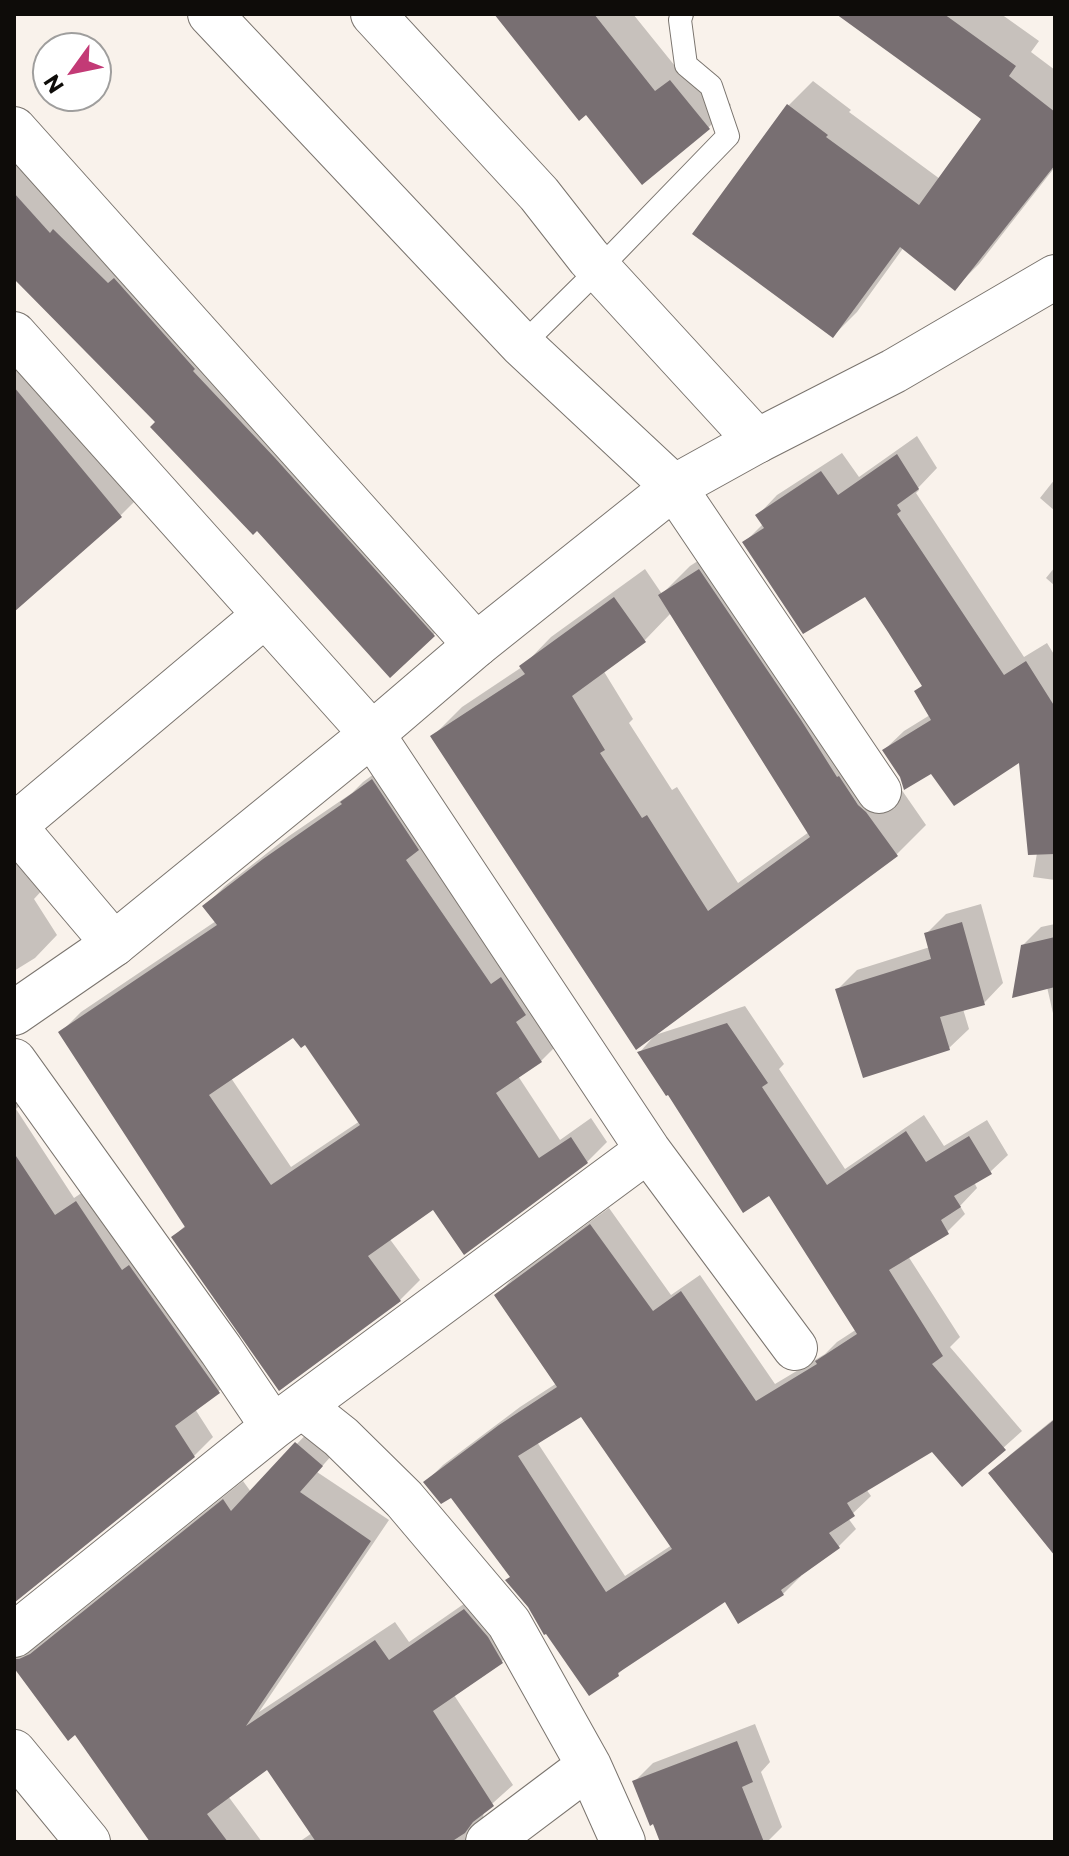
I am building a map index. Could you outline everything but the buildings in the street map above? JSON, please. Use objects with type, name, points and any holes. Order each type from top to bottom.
[{"type":"street","points":[[210,14],[522,345],[674,487],[879,791]]},
{"type":"street","points":[[373,14],[539,194],[599,269],[757,441]]},
{"type":"street","points":[[14,129],[476,645]]},
{"type":"street","points":[[14,1013],[114,944],[476,645],[674,487],[894,371],[1055,277]]},
{"type":"street","points":[[14,334],[372,734],[648,1150],[795,1348]]},
{"type":"street","points":[[114,944],[14,826],[265,615]]},
{"type":"street","points":[[14,1061],[221,1350],[288,1417],[341,1437],[404,1499],[509,1623],[589,1766],[623,1842]]},
{"type":"street","points":[[14,1635],[288,1417],[648,1150]]},
{"type":"street","points":[[14,1752],[88,1842]]},
{"type":"street","points":[[488,1842],[589,1766]]},
{"type":"lane","points":[[522,345],[728,136],[711,86],[686,65],[680,20],[682,14]]}]
